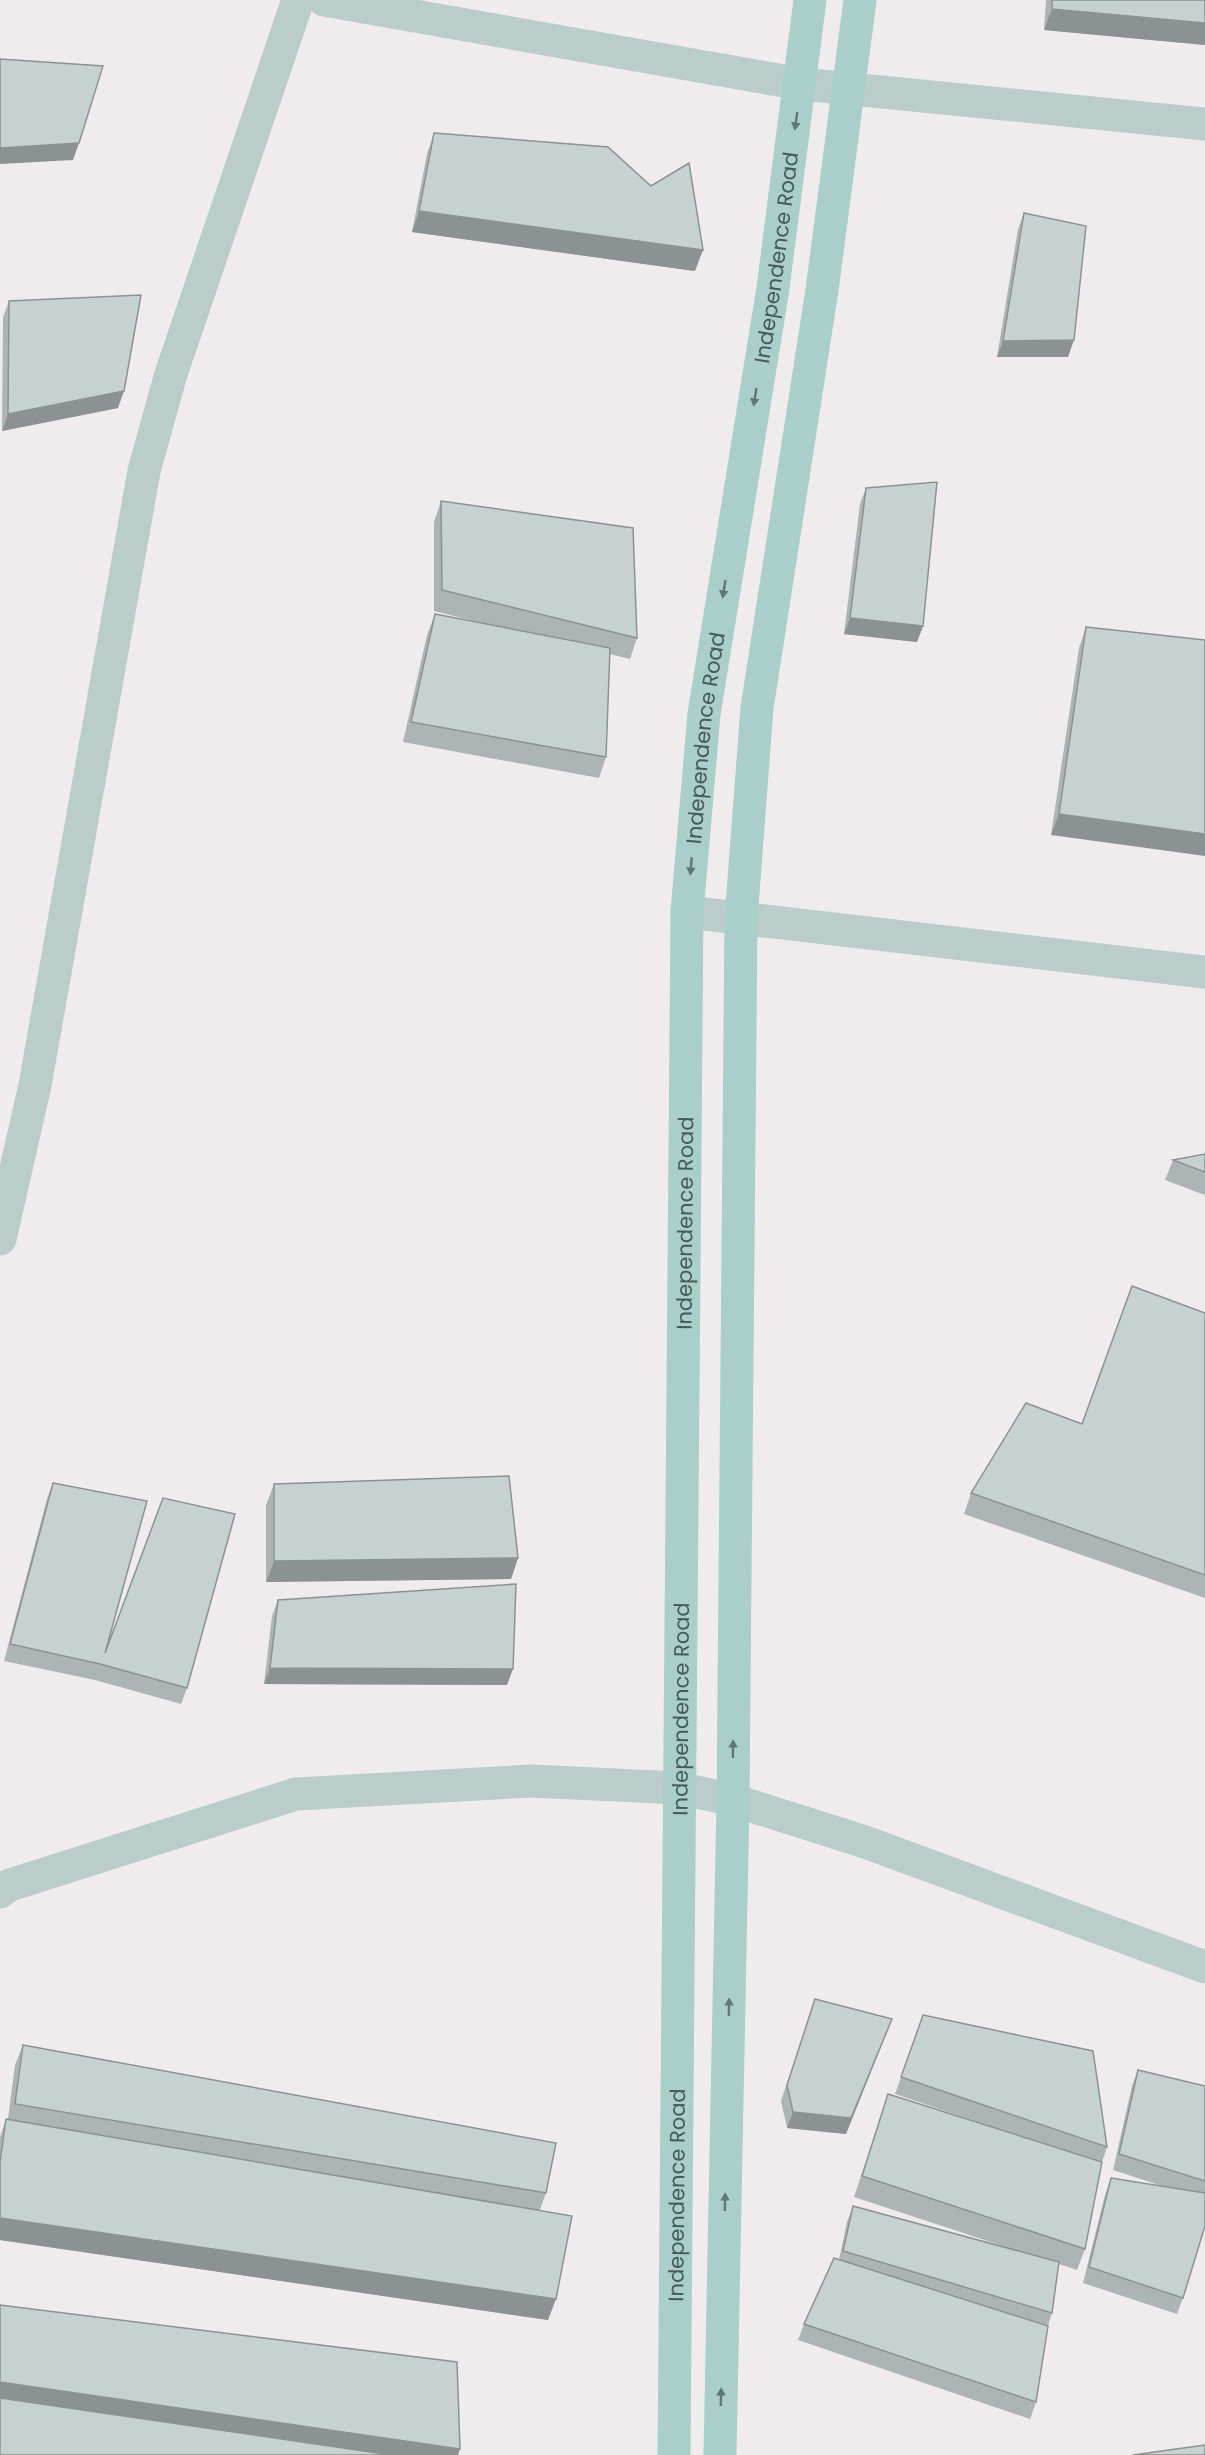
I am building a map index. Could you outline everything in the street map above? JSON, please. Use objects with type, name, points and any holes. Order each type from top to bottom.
[{"type":"main road","name":"Independence Road","points":[[674,2455],[687,912],[704,714],[773,288],[810,0]]},
{"type":"main road","points":[[720,2455],[733,1800],[741,919],[757,708],[822,290],[860,0]]},
{"type":"street","points":[[0,1239],[35,1085],[144,471],[170,377],[298,0]]},
{"type":"street","points":[[324,0],[801,84],[1205,124]]},
{"type":"street","points":[[687,912],[1205,972]]},
{"type":"street","points":[[0,1892],[10,1885],[296,1794],[531,1781],[679,1788],[733,1800],[865,1842],[1205,1967]]},
{"type":"building","points":[[1052,0],[1205,0],[1205,23],[1052,9]]},
{"type":"building","points":[[0,59],[103,66],[79,143],[0,148]]},
{"type":"building","points":[[434,133],[608,147],[651,186],[689,163],[703,250],[419,211]]},
{"type":"building","points":[[1024,213],[1086,226],[1074,340],[1003,341]]},
{"type":"building","points":[[141,295],[124,391],[8,414],[9,301]]},
{"type":"building","points":[[937,482],[923,626],[850,618],[866,488]]},
{"type":"building","points":[[441,501],[633,528],[637,638],[442,590]]},
{"type":"building","points":[[435,614],[610,648],[606,757],[411,722]]},
{"type":"building","points":[[1086,627],[1205,640],[1205,834],[1059,814]]},
{"type":"building","points":[[1205,1154],[1205,1172],[1173,1160]]},
{"type":"building","points":[[1132,1286],[1205,1313],[1205,1575],[971,1493],[1026,1403],[1082,1424]]},
{"type":"building","points":[[509,1476],[518,1558],[274,1561],[274,1484]]},
{"type":"building","points":[[53,1483],[147,1501],[105,1653],[163,1498],[235,1514],[187,1688],[100,1664],[10,1644]]},
{"type":"building","points":[[516,1584],[513,1669],[270,1668],[278,1600]]},
{"type":"building","points":[[815,1999],[892,2019],[851,2118],[793,2112],[787,2085]]},
{"type":"building","points":[[923,2015],[1093,2051],[1107,2147],[901,2077]]},
{"type":"building","points":[[23,2045],[556,2143],[546,2193],[15,2104]]},
{"type":"building","points":[[1138,2070],[1205,2086],[1205,2181],[1119,2154]]},
{"type":"building","points":[[888,2094],[1102,2162],[1085,2249],[862,2176]]},
{"type":"building","points":[[6,2119],[572,2216],[556,2299],[0,2218],[0,2162]]},
{"type":"building","points":[[1111,2178],[1205,2193],[1205,2226],[1183,2298],[1089,2267]]},
{"type":"building","points":[[853,2206],[1059,2262],[1052,2313],[843,2251]]},
{"type":"building","points":[[834,2258],[1048,2326],[1036,2402],[804,2324]]},
{"type":"building","points":[[0,2305],[457,2362],[460,2449],[0,2382]]},
{"type":"building","points":[[0,2398],[391,2455],[0,2455]]},
{"type":"building","points":[[1205,2445],[1205,2455],[1133,2455]]}]
